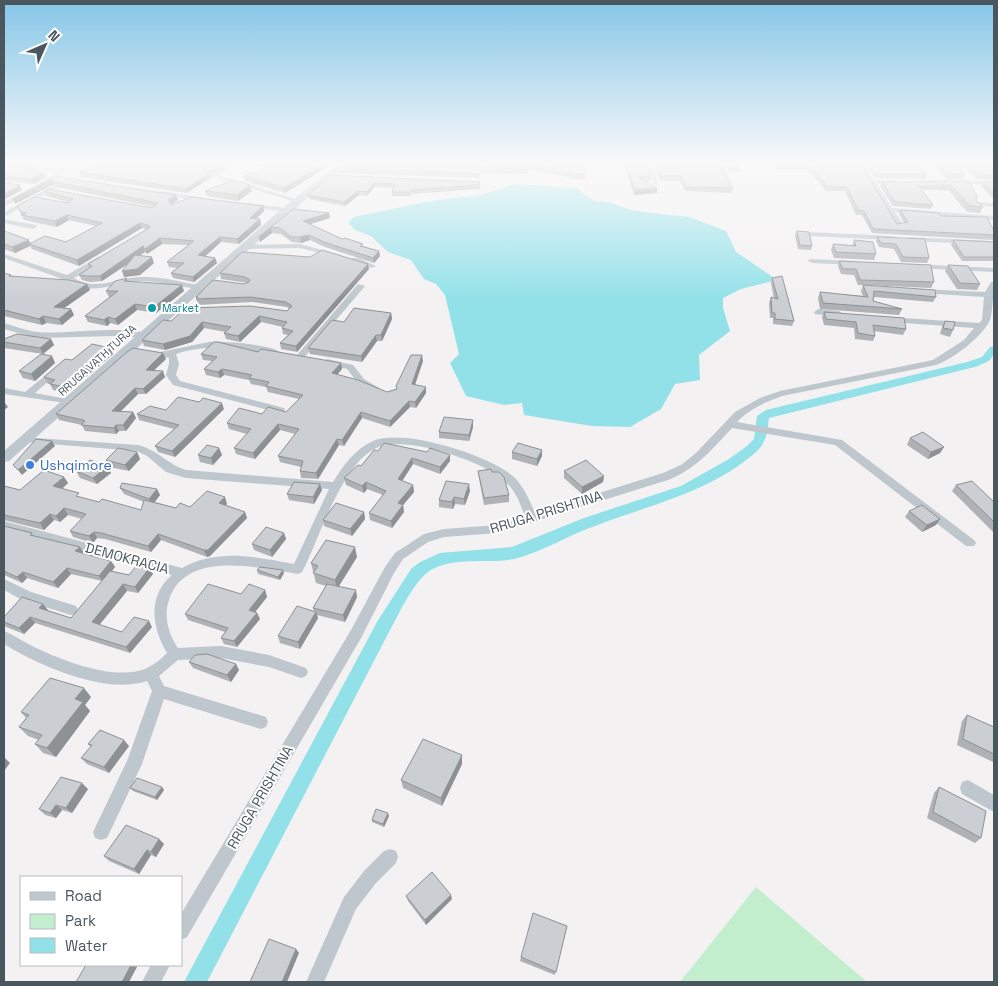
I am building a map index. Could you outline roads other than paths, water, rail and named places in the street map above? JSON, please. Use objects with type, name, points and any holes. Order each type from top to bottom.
[{"type":"street","points":[[279,209],[286,210]]},
{"type":"street","name":"RRUGA VATH TURJA","points":[[4,458],[69,402],[140,349],[144,335],[182,308],[286,210]]},
{"type":"street","points":[[892,210],[994,218]]},
{"type":"street","points":[[892,210],[900,226]]},
{"type":"street","points":[[4,221],[32,228]]},
{"type":"street","points":[[810,234],[994,243]]},
{"type":"street","points":[[245,247],[284,246],[312,248],[372,266]]},
{"type":"street","points":[[68,278],[107,255]]},
{"type":"street","points":[[4,256],[68,278],[75,284],[88,287],[105,286],[139,279],[207,283]]},
{"type":"street","points":[[812,261],[860,264]]},
{"type":"street","points":[[908,266],[994,270]]},
{"type":"street","name":"RRUGA PRISHTINA","points":[[182,929],[356,634],[389,570],[399,556],[424,538],[444,533],[498,529],[667,476],[685,468],[699,457],[729,424],[749,408],[780,394],[936,362],[967,342],[986,320],[988,295],[994,284]]},
{"type":"street","points":[[300,357],[361,286]]},
{"type":"street","points":[[911,291],[988,295]]},
{"type":"street","points":[[818,312],[847,315]]},
{"type":"street","points":[[885,318],[981,326]]},
{"type":"street","points":[[4,326],[25,332],[49,335],[114,333],[144,335]]},
{"type":"street","points":[[13,338],[25,332]]},
{"type":"street","points":[[166,354],[198,345],[220,342],[350,367],[365,384],[384,392]]},
{"type":"street","points":[[140,349],[172,356],[174,364],[171,375],[176,383],[280,410]]},
{"type":"street","points":[[27,395],[64,363]]},
{"type":"street","points":[[4,391],[69,402]]},
{"type":"street","points":[[729,424],[838,442],[970,543]]},
{"type":"street","points":[[25,439],[138,448],[150,453],[170,470],[186,474],[336,486]]},
{"type":"street","points":[[182,573],[208,564],[239,560],[298,569],[336,486],[365,449],[376,443],[410,442],[475,459],[509,479],[520,492],[532,518]]},
{"type":"street","name":"DEMOKRACIA","points":[[4,525],[182,573],[166,589],[160,606],[164,635],[175,654]]},
{"type":"street","points":[[4,584],[28,596],[71,610]]},
{"type":"street","points":[[4,637],[20,648],[96,675],[124,679],[150,673],[164,667],[175,654],[221,652],[260,659],[301,672]]},
{"type":"street","points":[[150,673],[159,690],[261,722]]},
{"type":"street","points":[[101,832],[134,764],[159,690]]},
{"type":"street","points":[[968,788],[994,804]]},
{"type":"street","points":[[315,982],[350,903],[370,877],[390,857]]},
{"type":"street","points":[[151,982],[160,966]]},
{"type":"water","points":[[392,209],[628,209],[689,217],[726,231],[736,252],[777,280],[741,289],[723,298],[723,308],[730,331],[699,355],[700,380],[675,384],[661,409],[630,427],[592,426],[524,415],[522,403],[504,405],[466,396],[450,363],[459,354],[445,295],[436,284],[424,279],[411,260],[388,252],[371,236],[355,230],[348,222],[354,217]]},
{"type":"waterway","points":[[195,982],[383,627],[416,573],[425,566],[440,559],[513,553],[589,522],[686,489],[734,462],[752,449],[760,440],[763,416],[770,413],[971,365],[986,359],[994,349]]},
{"type":"place","name":"Market","points":[[152,308]]},
{"type":"place","name":"Ushqimore","points":[[30,465]]}]
